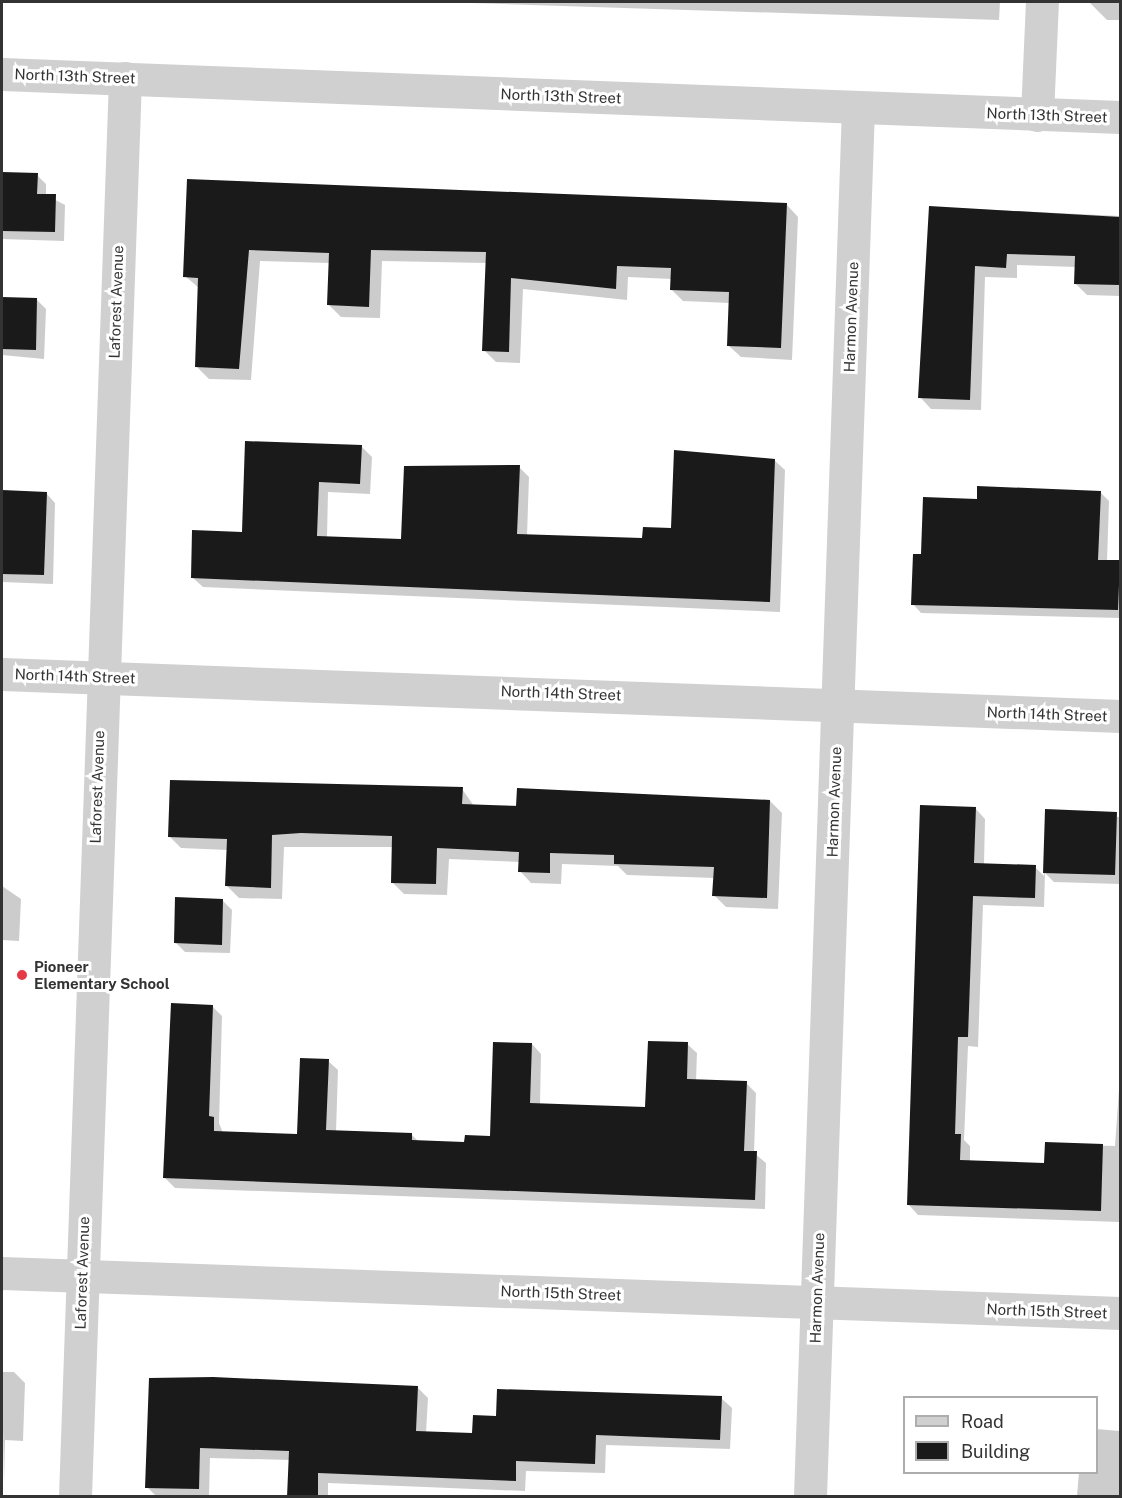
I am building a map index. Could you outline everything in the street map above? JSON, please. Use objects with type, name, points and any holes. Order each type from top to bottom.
[{"type":"street","points":[[1037,114],[1042,2]]},
{"type":"street","name":"North 13th Street","points":[[2,74],[1120,117]]},
{"type":"street","name":"Laforest Avenue","points":[[75,1497],[100,677],[125,78]]},
{"type":"street","name":"Harmon Avenue","points":[[810,1497],[858,108]]},
{"type":"street","name":"North 14th Street","points":[[2,674],[1120,716]]},
{"type":"street","name":"North 15th Street","points":[[2,1273],[1120,1313]]},
{"type":"building","points":[[2,172],[38,173],[37,194],[56,194],[55,232],[2,231]]},
{"type":"building","points":[[187,179],[787,203],[781,348],[727,346],[729,292],[670,290],[671,268],[617,266],[616,289],[511,278],[509,352],[482,351],[486,252],[371,250],[369,307],[327,305],[329,253],[249,250],[239,369],[195,367],[198,278],[183,277]]},
{"type":"building","points":[[929,206],[1120,217],[1120,285],[1074,284],[1075,256],[1007,254],[1006,268],[975,266],[970,400],[918,398]]},
{"type":"building","points":[[2,297],[37,298],[36,350],[2,349]]},
{"type":"building","points":[[245,441],[362,445],[360,484],[319,482],[317,536],[401,539],[404,466],[520,465],[517,534],[642,538],[643,527],[671,528],[674,450],[775,459],[770,602],[191,578],[192,530],[242,532]]},
{"type":"building","points":[[977,486],[1101,491],[1098,560],[1120,560],[1118,610],[911,605],[913,554],[921,554],[923,497],[977,499]]},
{"type":"building","points":[[2,490],[47,492],[44,575],[2,574]]},
{"type":"building","points":[[170,780],[463,787],[462,804],[516,806],[517,788],[770,800],[767,898],[712,896],[714,867],[614,864],[614,855],[550,853],[550,873],[518,872],[519,852],[437,848],[436,884],[391,883],[392,836],[301,833],[272,835],[271,888],[225,886],[227,839],[168,837]]},
{"type":"building","points":[[920,805],[976,807],[974,863],[1036,865],[1035,898],[973,896],[968,1037],[958,1037],[955,1134],[961,1134],[960,1160],[1044,1163],[1045,1142],[1103,1144],[1101,1211],[907,1205]]},
{"type":"building","points":[[1045,809],[1117,812],[1115,875],[1043,873]]},
{"type":"building","points":[[175,897],[223,899],[222,945],[174,943]]},
{"type":"building","points":[[171,1003],[213,1005],[209,1116],[214,1117],[214,1131],[297,1134],[300,1058],[329,1059],[326,1130],[412,1133],[412,1140],[464,1142],[465,1135],[490,1136],[493,1042],[532,1043],[530,1103],[645,1107],[648,1041],[688,1042],[687,1079],[747,1081],[744,1151],[757,1151],[755,1200],[163,1178]]},
{"type":"building","points":[[213,1377],[418,1386],[416,1431],[472,1433],[473,1415],[496,1416],[497,1389],[722,1396],[720,1440],[596,1435],[595,1464],[516,1461],[516,1481],[318,1473],[318,1497],[287,1497],[289,1451],[200,1448],[199,1489],[145,1488],[149,1378]]},
{"type":"place","name":"Pioneer Elementary School","points":[[22,975]]}]
